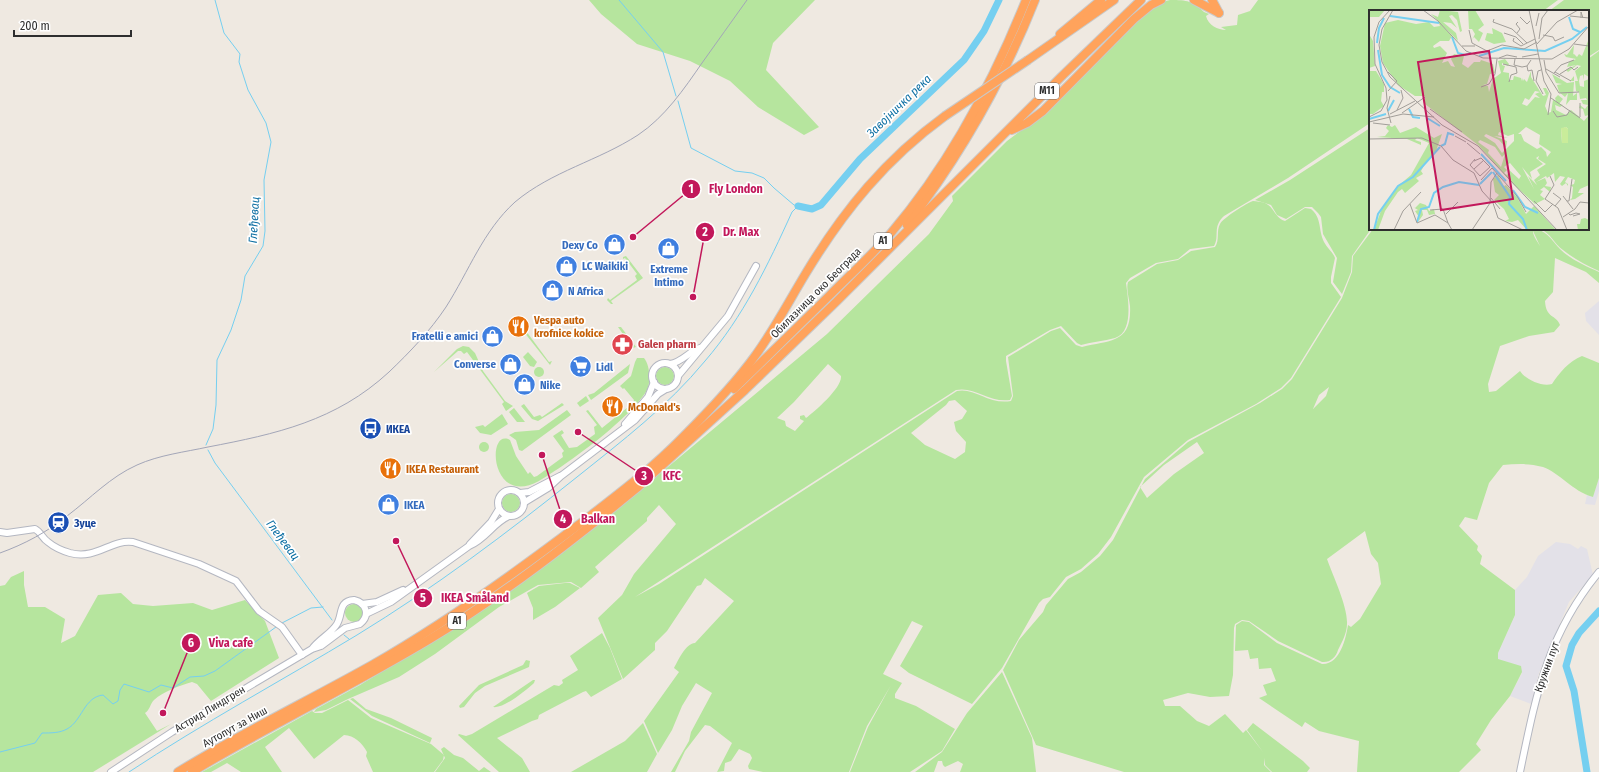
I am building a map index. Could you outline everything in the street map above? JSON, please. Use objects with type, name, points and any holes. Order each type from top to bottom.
[{"type":"highway","name":"Обилазница око Београда","points":[[682,439],[892,232],[933,177],[962,131],[993,75],[1026,0]]},
{"type":"highway","name":"A1","points":[[316,699],[376,671],[458,621],[557,551],[637,488],[745,390],[837,302],[888,249],[935,187],[972,128],[1005,68],[1035,0]]},
{"type":"highway","points":[[1040,53],[1051,41],[1101,0]]},
{"type":"highway","points":[[682,439],[722,396],[756,354],[829,238],[869,184],[909,143],[945,116],[1040,53],[1114,0]]},
{"type":"highway","name":"M11","points":[[1006,133],[1141,0]]},
{"type":"highway","points":[[888,249],[1006,133],[1026,123],[1039,114],[1134,19],[1151,5],[1161,0]]},
{"type":"highway","points":[[1194,0],[1219,13],[1212,0]]},
{"type":"highway","name":"A1","points":[[304,706],[426,632],[515,572],[621,492],[682,439]]},
{"type":"highway","name":"Аутопут за Ниш","points":[[178,772],[304,706]]},
{"type":"highway","name":"Аутопут за Ниш","points":[[192,772],[304,706]]},
{"type":"street","points":[[524,502],[548,488],[622,428],[635,420],[656,396],[666,389],[674,386],[678,376],[728,316],[756,266]]},
{"type":"street","points":[[622,428],[648,397],[654,382],[653,377],[655,369],[662,364],[682,361],[695,350],[700,348]]},
{"type":"street","points":[[670,364],[675,368],[678,376]]},
{"type":"street","points":[[654,382],[660,388],[666,389]]},
{"type":"street","points":[[520,493],[524,502],[523,509],[519,514],[509,516],[502,513],[499,509],[499,498],[503,492],[512,490],[520,493],[529,492],[561,476]]},
{"type":"street","name":"Астрид Линдгрен","points":[[469,546],[492,522],[499,509]]},
{"type":"street","name":"Астрид Линдгрен","points":[[111,772],[172,732],[312,649],[321,646],[345,628],[358,626],[362,623],[366,614],[390,602],[469,546],[478,542],[501,521],[509,516]]},
{"type":"street","points":[[0,532],[7,533],[35,529],[52,545],[77,554],[91,554],[125,542],[133,542],[209,568],[233,579],[240,584],[259,611],[280,625],[302,655]]},
{"type":"street","name":"Кружни пут","points":[[1520,772],[1535,697],[1548,658],[1574,608],[1599,572]]},
{"type":"street","name":"Астрид Линдгрен","points":[[312,649],[317,642],[336,626],[341,608],[348,601],[354,600],[362,604],[381,601],[405,590]]},
{"type":"street","points":[[362,604],[366,614]]},
{"type":"street","points":[[340,615],[343,622],[351,626]]},
{"type":"shaded area","points":[[1599,301],[1599,335],[1586,321],[1585,313]]},
{"type":"shaded area","points":[[1599,478],[1599,491],[1595,505],[1585,504],[1587,495],[1593,497]]},
{"type":"shaded area","points":[[1556,542],[1570,544],[1578,549],[1581,546],[1587,549],[1593,575],[1569,602],[1539,673],[1531,704],[1510,696],[1522,673],[1498,659],[1498,653],[1515,615],[1515,590],[1527,577],[1538,556]]},
{"type":"green space","points":[[589,0],[815,0],[773,43],[766,70],[819,127],[804,135],[758,107],[730,81],[690,61],[637,44],[601,14]]},
{"type":"green space","points":[[1170,0],[1193,3],[1209,14],[1206,16],[1211,24],[1217,28],[1226,30],[1221,27],[1237,25],[1238,15],[1250,11],[1258,0],[1558,0],[1544,10],[1369,10],[1369,124],[1288,178],[1224,216],[1218,224],[1216,242],[1214,246],[1190,249],[1178,259],[1156,263],[1130,278],[1126,283],[1128,305],[1127,322],[1121,335],[1115,338],[1081,345],[1077,343],[1061,326],[1050,330],[1006,356],[1012,396],[1010,400],[995,399],[970,390],[956,390],[635,597],[659,584],[957,391],[970,391],[996,401],[1011,401],[1013,396],[1008,357],[1051,331],[1060,328],[1076,345],[1082,347],[1117,338],[1123,334],[1130,318],[1127,288],[1128,282],[1157,264],[1178,260],[1191,251],[1215,247],[1217,241],[1218,230],[1222,221],[1246,205],[1253,201],[1265,203],[1271,207],[1282,220],[1285,221],[1305,208],[1311,209],[1317,216],[1324,242],[1335,258],[1331,283],[1341,297],[1291,378],[1281,388],[1256,404],[1188,440],[1144,477],[1111,537],[1098,554],[1081,569],[1066,577],[1050,597],[1043,599],[1039,603],[1002,668],[972,704],[909,673],[900,666],[923,626],[912,621],[883,674],[902,683],[895,694],[895,698],[916,706],[955,729],[942,751],[910,772],[850,772],[868,727],[891,685],[867,726],[849,772],[763,772],[749,769],[748,766],[752,758],[750,754],[739,749],[731,761],[725,763],[724,771],[717,772],[732,743],[710,726],[705,725],[685,751],[675,772],[671,772],[689,741],[691,732],[712,693],[696,683],[682,706],[672,730],[658,753],[644,721],[679,672],[674,668],[688,646],[695,643],[734,601],[705,578],[701,585],[697,586],[667,631],[655,643],[655,650],[623,679],[598,618],[622,595],[634,574],[676,524],[659,505],[647,518],[647,521],[595,567],[599,572],[581,588],[571,582],[538,585],[499,607],[435,654],[399,677],[326,710],[314,712],[316,709],[360,685],[480,612],[632,497],[827,334],[929,234],[953,201],[952,196],[1007,141],[1027,126],[1135,20],[1162,2]],"holes":[[[828,364],[841,376],[837,387],[827,399],[806,418],[804,415],[800,416],[800,419],[804,421],[795,431],[786,426],[785,421],[777,418],[794,402]],[[955,400],[967,411],[962,419],[954,422],[956,431],[966,442],[965,452],[955,459],[925,445],[911,433],[949,401]]]},
{"type":"green space","points":[[1564,0],[1599,0],[1599,50],[1589,56],[1589,10],[1550,10]]},
{"type":"green space","points":[[1599,51],[1599,271],[1580,262],[1560,248],[1547,233],[1542,230],[1589,230],[1589,58]]},
{"type":"green space","points":[[1369,129],[1369,230],[1370,230],[1352,256],[1351,272],[1342,294],[1333,282],[1337,258],[1323,234],[1321,217],[1318,213],[1312,207],[1305,207],[1286,219],[1277,215],[1271,205],[1255,200],[1290,180]]},
{"type":"green space","points":[[1372,230],[1539,230],[1547,235],[1569,256],[1599,272],[1599,283],[1586,272],[1555,258],[1553,292],[1545,301],[1547,311],[1560,325],[1554,332],[1529,336],[1500,346],[1488,384],[1489,392],[1496,391],[1520,371],[1534,382],[1548,385],[1552,384],[1565,368],[1577,358],[1582,356],[1599,363],[1599,478],[1593,497],[1579,491],[1555,473],[1543,467],[1528,464],[1503,465],[1489,483],[1477,520],[1465,517],[1459,526],[1478,546],[1477,550],[1482,556],[1480,564],[1515,590],[1515,615],[1498,653],[1498,659],[1521,666],[1522,672],[1510,696],[1491,720],[1476,744],[1481,750],[1459,772],[1357,772],[1359,741],[1319,731],[1305,722],[1302,727],[1259,698],[1267,695],[1263,685],[1276,681],[1271,668],[1259,669],[1258,658],[1250,659],[1248,650],[1235,651],[1236,625],[1242,621],[1249,622],[1277,643],[1322,664],[1328,663],[1333,660],[1338,656],[1344,643],[1348,625],[1351,627],[1360,619],[1381,584],[1378,563],[1371,554],[1365,531],[1327,559],[1343,600],[1347,617],[1345,634],[1337,653],[1332,659],[1328,662],[1322,662],[1278,641],[1249,621],[1242,620],[1235,624],[1234,628],[1233,675],[1229,696],[1210,697],[1188,693],[1163,700],[1165,706],[1180,706],[1197,721],[1209,726],[1225,714],[1243,733],[1246,730],[1263,752],[1247,730],[1253,723],[1303,761],[1310,768],[1307,772],[1272,772],[1265,765],[1265,758],[1264,765],[1271,772],[1124,772],[1036,745],[1003,670],[1019,640],[1068,579],[1081,572],[1100,556],[1113,540],[1140,488],[1147,498],[1174,474],[1204,453],[1197,442],[1164,465],[1142,486],[1145,479],[1188,442],[1260,403],[1282,389],[1292,379],[1342,298],[1352,272],[1353,256]],"holes":[[[1329,387],[1326,396],[1313,409],[1319,395]]]},
{"type":"green space","points":[[626,256],[643,278],[611,301],[613,304],[611,304],[607,300],[608,298],[610,300],[637,280],[635,276],[637,274],[625,258],[623,259],[623,257]]},
{"type":"green space","points":[[618,327],[621,327],[636,347],[633,348]]},
{"type":"green space","points":[[527,328],[529,329],[526,331],[549,362],[552,361],[550,365],[524,332]]},
{"type":"green space","points":[[463,346],[469,347],[475,353],[483,371],[505,401],[513,406],[506,411],[502,404],[504,402],[467,352],[464,354],[461,351],[458,351],[434,372],[457,349]]},
{"type":"green space","points":[[528,352],[537,362],[534,367],[530,366],[523,357]]},
{"type":"green space","points":[[637,358],[644,358],[648,365],[649,383],[647,390],[639,401],[613,427],[566,464],[539,481],[523,486],[510,484],[502,476],[497,466],[496,454],[498,445],[502,439],[510,440],[516,456],[528,474],[530,472],[534,477],[563,457],[562,453],[564,451],[553,436],[562,430],[564,433],[561,435],[569,448],[577,447],[595,434],[594,427],[597,425],[586,411],[588,410],[602,428],[633,403],[634,400],[624,388],[623,389],[620,386],[631,376]]},
{"type":"green space","points":[[630,364],[628,373],[591,400],[588,395],[594,393]]},
{"type":"green space","points":[[539,367],[544,372],[539,377],[534,372]]},
{"type":"green space","points":[[665,367],[671,370],[674,376],[671,382],[665,385],[659,382],[656,376],[659,370]]},
{"type":"green space","points":[[586,396],[589,401],[580,407],[577,403]]},
{"type":"green space","points":[[562,403],[564,405],[538,421],[532,419],[521,406],[524,404],[534,417],[540,415],[542,417]]},
{"type":"green space","points":[[514,408],[525,422],[517,422],[509,412]]},
{"type":"green space","points":[[567,410],[571,415],[522,451],[519,450],[516,440],[509,435],[515,432],[539,430]]},
{"type":"green space","points":[[502,414],[508,424],[491,435],[480,433],[475,427],[483,425],[485,427]]},
{"type":"green space","points":[[482,442],[486,442],[488,443],[488,451],[482,452],[479,449],[479,445]]},
{"type":"green space","points":[[511,494],[517,497],[520,503],[517,509],[511,512],[505,509],[502,503],[505,497]]},
{"type":"green space","points":[[24,571],[24,585],[28,607],[45,607],[65,619],[61,643],[75,636],[98,595],[121,593],[133,604],[153,606],[193,603],[212,610],[245,600],[265,621],[279,658],[211,701],[197,684],[192,682],[162,694],[154,700],[145,713],[157,731],[171,724],[93,772],[0,772],[0,586],[5,585],[11,577]]},
{"type":"green space","points":[[570,583],[580,588],[555,607],[533,620],[533,608],[527,593],[539,586]]},
{"type":"green space","points":[[354,604],[360,607],[363,613],[360,619],[354,622],[348,619],[345,613],[348,607]]},
{"type":"green space","points":[[602,633],[610,648],[622,679],[591,697],[586,691],[583,692],[539,715],[538,719],[497,738],[522,758],[530,772],[499,772],[458,735],[466,736],[472,734],[554,685],[559,686],[563,683],[562,680],[578,670],[570,656]]},
{"type":"green space","points":[[526,660],[530,661],[529,667],[485,686],[475,693],[464,707],[460,708],[459,706],[479,685],[523,665]]},
{"type":"green space","points":[[1002,672],[1032,738],[1036,772],[960,772],[963,764],[958,761],[945,767],[942,761],[938,761],[934,772],[915,772],[942,752],[967,713]]},
{"type":"green space","points":[[535,680],[534,683],[515,698],[503,705],[493,707]]},
{"type":"green space","points":[[353,698],[366,709],[391,718],[432,738],[430,743],[372,716],[350,699]]},
{"type":"green space","points":[[348,700],[371,718],[431,744],[444,755],[443,760],[434,772],[373,772],[366,756],[367,752],[361,743],[355,738],[344,735],[314,759],[289,728],[265,747],[282,772],[241,772],[227,763],[211,772],[202,772],[312,711],[315,713],[322,713]]},
{"type":"green space","points":[[643,723],[657,754],[647,772],[571,772],[625,741]]},
{"type":"green space","points":[[444,747],[454,755],[463,758],[479,771],[484,767],[491,772],[435,772],[445,758],[441,749]]},
{"type":"waterway","name":"Глеђевац","points":[[206,445],[213,429],[216,405],[217,360],[231,330],[241,300],[245,276],[263,246],[265,231],[264,180],[271,142],[266,123],[248,90],[239,62],[240,54],[224,33],[215,0]]},
{"type":"waterway","points":[[619,0],[663,52],[676,96]]},
{"type":"waterway","name":"Завојничка река","points":[[798,206],[812,209],[821,205],[860,159],[964,60],[984,31],[999,0]]},
{"type":"waterway","points":[[129,772],[214,719],[386,617],[470,559],[524,519],[628,436],[676,393],[719,344],[754,290],[792,212],[798,206],[794,205],[764,178],[752,173],[735,171],[691,148],[678,101]]},
{"type":"waterway","name":"Глеђевац","points":[[208,450],[215,463],[332,620]]},
{"type":"waterway","points":[[282,623],[311,608],[323,607]]},
{"type":"waterway","points":[[1587,772],[1574,691],[1566,666],[1572,645],[1579,633],[1599,611]]},
{"type":"waterway","points":[[0,752],[35,743],[42,733],[52,733],[67,729],[76,721],[91,700],[97,697],[103,695],[113,704],[118,701],[120,690],[124,684],[149,692],[161,685],[173,688],[190,677],[204,676],[215,671],[276,627]]},
{"type":"waterway","name":"Глеђевац","points":[[344,635],[349,639]]},
{"type":"railway","points":[[0,553],[27,542],[52,527],[109,482],[137,465],[163,456],[258,437],[304,423],[348,403],[369,389],[397,364],[433,324],[446,307],[485,238],[504,213],[529,191],[544,182],[623,144],[648,128],[657,120],[681,92],[747,0]]},
{"type":"place","name":"Fly London","points":[[633,237]]},
{"type":"place","name":"Dexy Co","points":[[614,245]]},
{"type":"place","name":"Extreme Intimo","points":[[669,249]]},
{"type":"place","name":"LC Waikiki","points":[[567,266]]},
{"type":"place","name":"N Africa","points":[[552,291]]},
{"type":"place","name":"Dr. Max","points":[[693,297]]},
{"type":"place","name":"Vespa auto krofnice kokice","points":[[519,326]]},
{"type":"place","name":"Fratelli e amici","points":[[493,336]]},
{"type":"place","name":"Galen pharm","points":[[622,344]]},
{"type":"place","name":"Converse","points":[[511,364]]},
{"type":"place","name":"Lidl","points":[[580,367]]},
{"type":"place","name":"Nike","points":[[524,385]]},
{"type":"place","name":"McDonald's","points":[[612,407]]},
{"type":"place","name":"ИКЕА","points":[[371,429]]},
{"type":"place","name":"KFC","points":[[578,432]]},
{"type":"place","name":"Balkan","points":[[542,455]]},
{"type":"place","name":"IKEA Restaurant","points":[[391,469]]},
{"type":"place","name":"IKEA","points":[[389,505]]},
{"type":"place","name":"Зуце","points":[[58,523]]},
{"type":"place","name":"IKEA Småland","points":[[396,541]]},
{"type":"place","name":"Viva cafe","points":[[163,713]]}]
